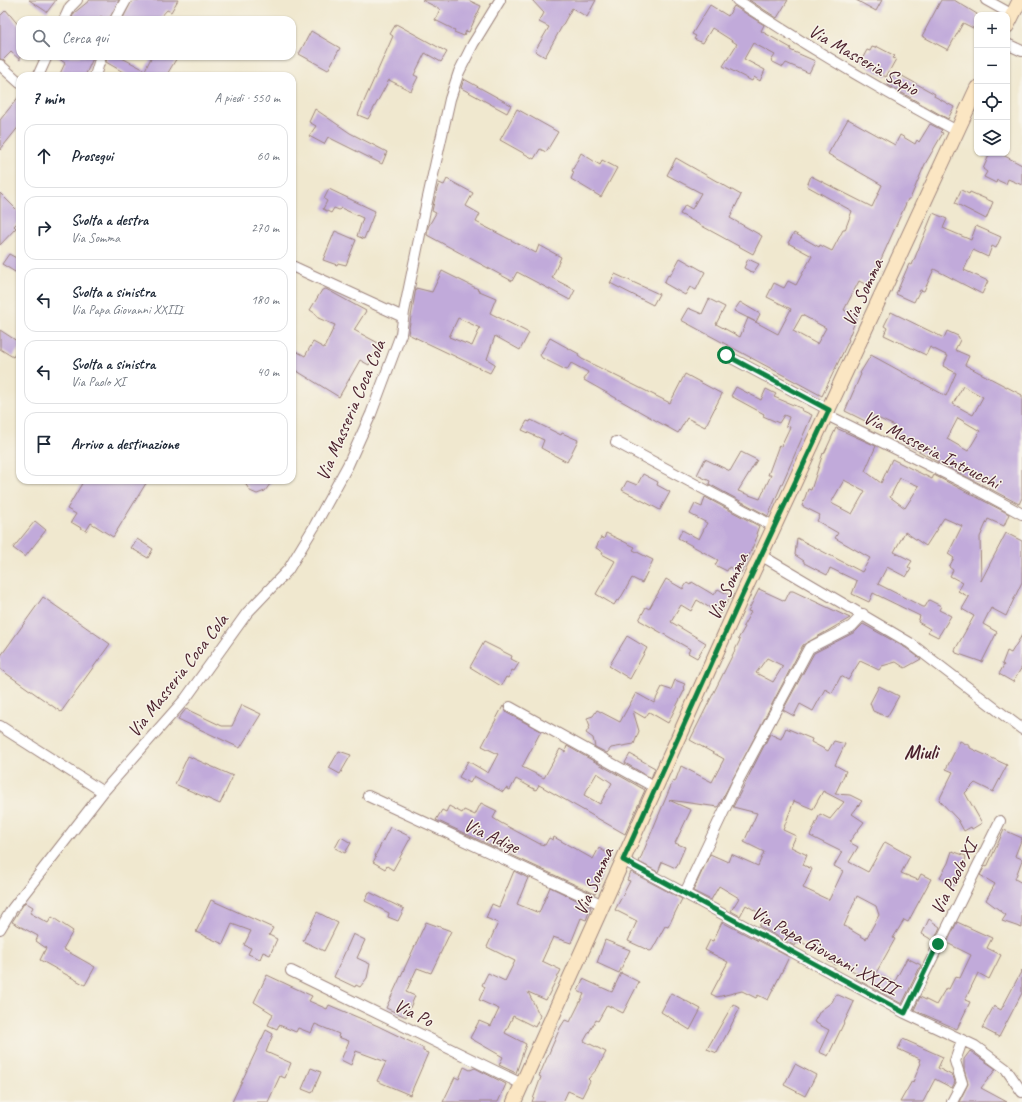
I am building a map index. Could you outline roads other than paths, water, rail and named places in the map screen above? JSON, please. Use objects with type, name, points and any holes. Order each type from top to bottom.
[{"type":"street","points":[[66,16],[70,7],[77,0]]},
{"type":"street","points":[[117,16],[126,0]]},
{"type":"street","name":"Via Masseria Coca Cola","points":[[0,929],[12,909],[103,792],[186,698],[247,613],[288,570],[314,527],[348,465],[371,414],[401,334],[403,317],[424,215],[450,99],[459,72],[500,0]]},
{"type":"street","name":"Via Masseria Sapio","points":[[736,0],[793,38],[893,96],[957,130]]},
{"type":"street","points":[[986,0],[1000,12]]},
{"type":"street","points":[[1010,20],[1020,0]]},
{"type":"street","points":[[1010,45],[1022,51]]},
{"type":"street","points":[[40,72],[45,60]]},
{"type":"street","points":[[96,72],[100,60]]},
{"type":"street","points":[[0,65],[16,79]]},
{"type":"street","name":"Via Somma","points":[[514,1102],[741,598],[762,556],[974,94]]},
{"type":"street","points":[[296,268],[403,317]]},
{"type":"street","name":"Via Masseria Intrucchi","points":[[726,355],[828,412],[1022,514]]},
{"type":"street","points":[[616,442],[775,527]]},
{"type":"street","points":[[762,556],[910,643],[1022,729]]},
{"type":"street","points":[[685,893],[738,781],[809,648],[852,626],[862,614]]},
{"type":"street","points":[[510,707],[656,788]]},
{"type":"street","points":[[0,726],[103,792]]},
{"type":"street","name":"Via Adige","points":[[368,796],[603,905]]},
{"type":"street","name":"Via Paolo XI","points":[[905,1013],[1000,821]]},
{"type":"street","name":"Via Papa Giovanni XXIII","points":[[623,860],[905,1013],[975,1046],[1006,1069],[1022,1092]]},
{"type":"street","name":"Via Po","points":[[291,971],[522,1084]]},
{"type":"street","points":[[952,1102],[962,1083],[955,1061],[962,1041]]},
{"type":"district","name":"Miuli","points":[[921,752]]}]
